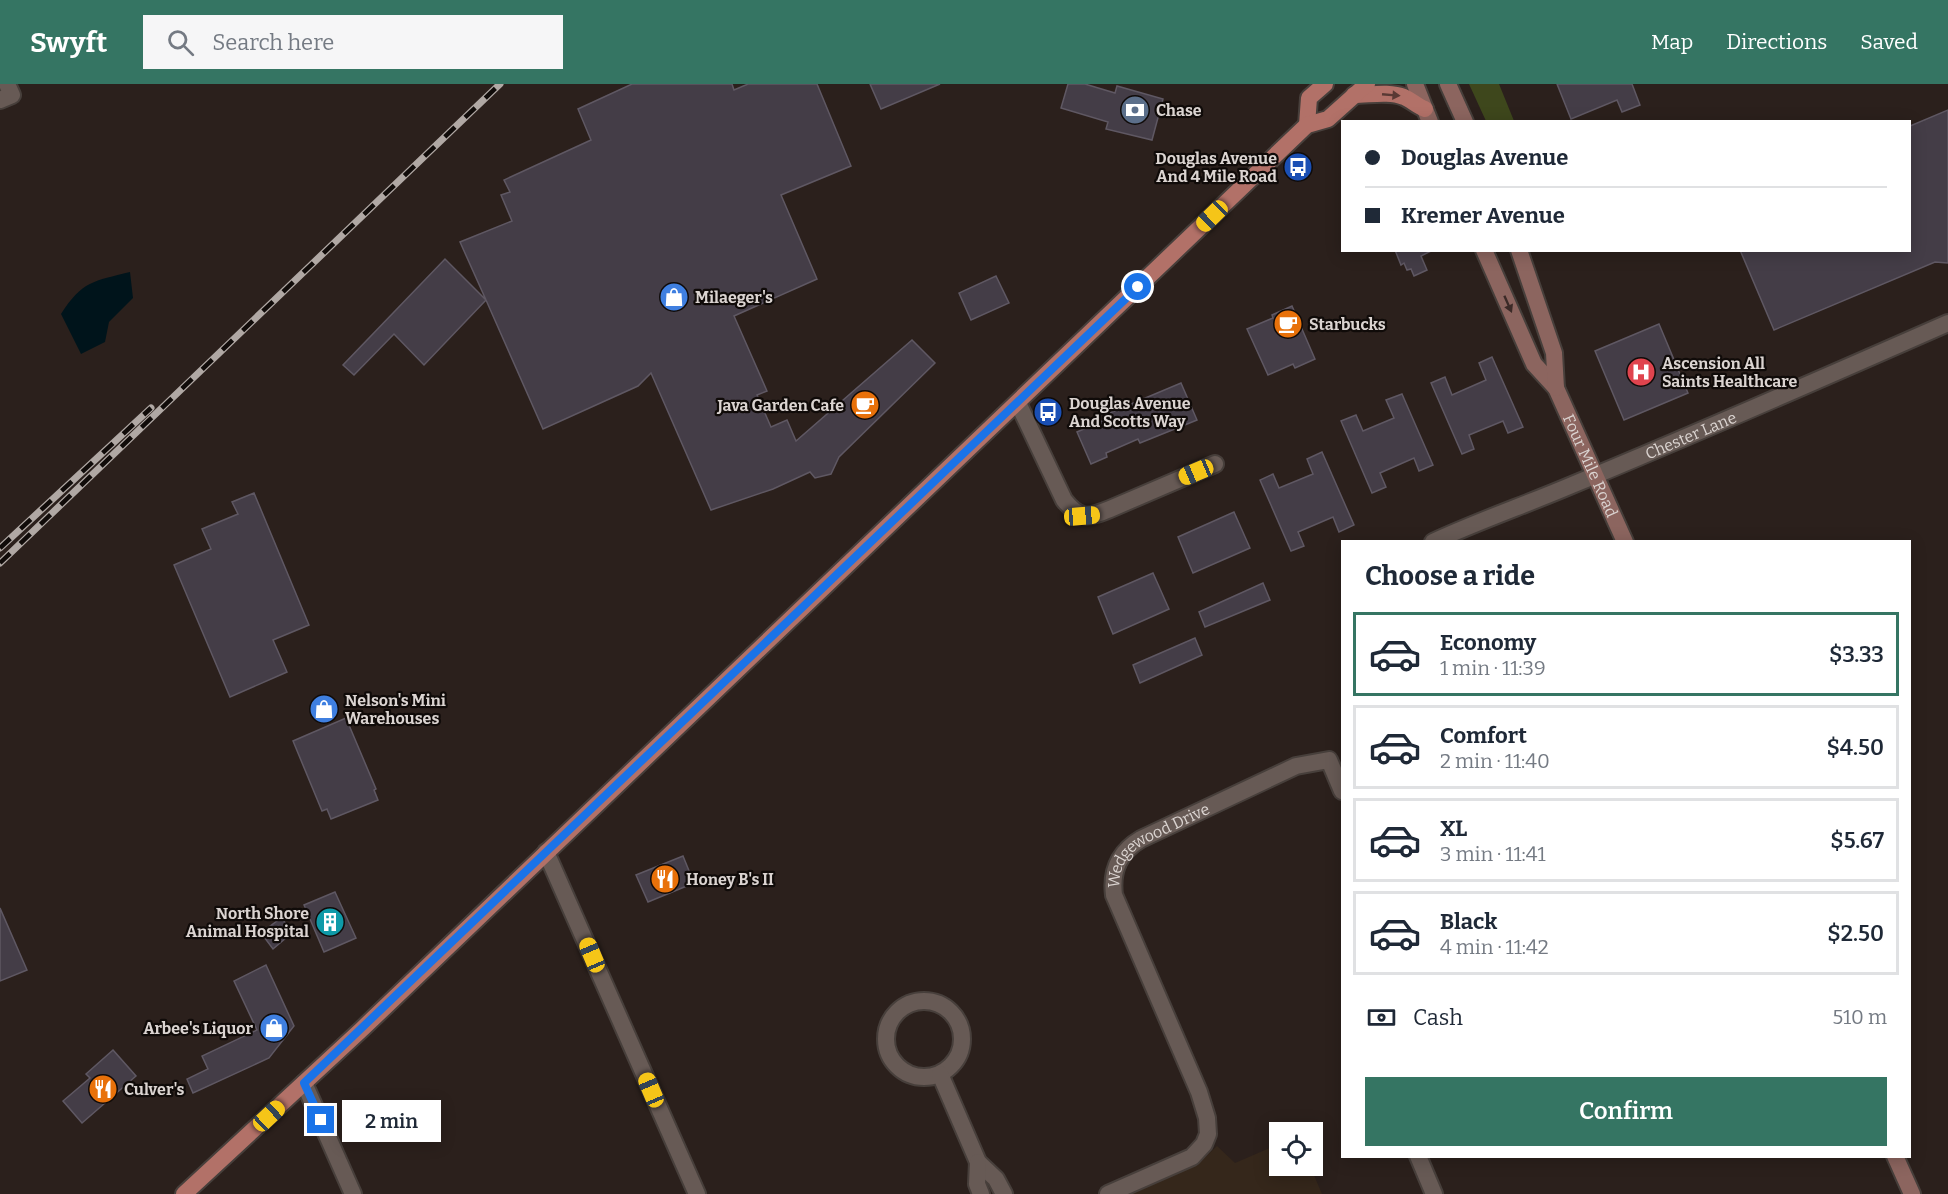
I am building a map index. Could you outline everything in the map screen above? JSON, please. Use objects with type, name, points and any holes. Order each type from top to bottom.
[{"type":"main road","points":[[1307,125],[1309,98],[1325,84]]},
{"type":"main road","points":[[1415,84],[1428,115]]},
{"type":"main road","points":[[1448,84],[1464,120]]},
{"type":"main road","points":[[184,1194],[304,1083],[1307,125],[1328,119],[1360,90],[1395,94],[1406,98],[1428,115]]},
{"type":"main road","name":"Four Mile Road","points":[[1485,252],[1534,364],[1556,388],[1624,540]]},
{"type":"main road","name":"Four Mile Road","points":[[1520,252],[1554,353],[1556,388]]},
{"type":"main road","points":[[1896,1158],[1912,1194]]},
{"type":"street","name":"Chester Lane","points":[[1436,540],[1729,420],[1948,323]]},
{"type":"street","points":[[1018,403],[1064,500],[1072,510],[1082,516],[1095,515],[1215,464]]},
{"type":"street","name":"Wedgewood Drive","points":[[1108,1194],[1192,1157],[1204,1144],[1208,1134],[1207,1118],[1199,1092],[1114,895],[1112,882],[1114,868],[1120,856],[1142,839],[1296,766],[1329,760],[1341,789]]},
{"type":"street","points":[[546,852],[697,1194]]},
{"type":"street","points":[[920,1001],[932,1002],[952,1013],[959,1023],[962,1047],[950,1067],[940,1074],[921,1077],[902,1070],[893,1061],[887,1049],[886,1036],[889,1023],[897,1012],[907,1005],[920,1001]]},
{"type":"street","points":[[940,1074],[978,1162],[996,1179],[1004,1194]]},
{"type":"street","points":[[304,1083],[353,1194]]},
{"type":"street","points":[[1419,1158],[1434,1194]]},
{"type":"street","points":[[978,1162],[977,1184],[981,1194]]},
{"type":"shaded area","points":[[1217,1146],[1235,1163],[1269,1148],[1269,1176],[1314,1176],[1322,1194],[1131,1194],[1197,1165]]},
{"type":"green space","points":[[1469,84],[1499,84],[1514,120],[1486,120]]},
{"type":"water","points":[[130,272],[133,298],[109,322],[105,342],[81,354],[61,314],[76,295],[90,284]]},
{"type":"building","name":"Milaeger's","points":[[632,84],[732,84],[734,90],[748,84],[817,84],[851,166],[781,195],[817,279],[734,316],[767,391],[757,395],[771,427],[787,420],[796,441],[912,340],[935,363],[839,457],[831,474],[815,478],[810,472],[773,489],[711,510],[651,373],[638,386],[543,429],[460,242],[512,221],[501,195],[510,192],[504,180],[591,140],[578,109]]},
{"type":"building","points":[[870,84],[940,84],[881,109]]},
{"type":"building","points":[[1068,84],[1085,84],[1115,93],[1117,86],[1163,99],[1152,140],[1106,129],[1108,122],[1061,108]]},
{"type":"building","points":[[1557,84],[1632,84],[1640,105],[1622,112],[1617,100],[1571,119]]},
{"type":"building","points":[[1948,110],[1948,263],[1935,262],[1774,330],[1741,252],[1911,252],[1911,126]]},
{"type":"building","points":[[1396,252],[1429,252],[1421,256],[1427,270],[1414,276],[1411,269],[1407,270],[1404,263],[1401,265]]},
{"type":"building","points":[[445,259],[486,300],[424,365],[394,334],[354,375],[343,365]]},
{"type":"building","points":[[996,276],[1009,303],[971,320],[959,293]]},
{"type":"building","points":[[1292,306],[1315,359],[1295,368],[1293,364],[1268,375],[1247,329],[1273,318],[1272,315]]},
{"type":"building","name":"Ascension All Saints Healthcare","points":[[1659,324],[1688,393],[1624,420],[1595,351]]},
{"type":"building","points":[[1492,357],[1523,427],[1508,433],[1503,421],[1469,435],[1474,449],[1462,454],[1431,383],[1445,377],[1452,395],[1486,380],[1479,363]]},
{"type":"building","points":[[1181,383],[1197,420],[1140,443],[1138,439],[1106,453],[1107,457],[1091,464],[1077,432],[1107,419],[1105,415]]},
{"type":"building","points":[[1402,394],[1433,465],[1419,471],[1414,458],[1380,473],[1386,487],[1372,493],[1341,421],[1356,415],[1363,431],[1394,418],[1386,400]]},
{"type":"building","points":[[1322,452],[1354,525],[1339,532],[1333,517],[1298,532],[1304,546],[1291,551],[1260,480],[1273,474],[1279,488],[1313,474],[1307,459]]},
{"type":"building","points":[[254,493],[309,625],[273,640],[287,672],[230,697],[174,565],[211,549],[202,529],[238,514],[232,502]]},
{"type":"building","points":[[1234,512],[1250,548],[1193,573],[1178,537]]},
{"type":"building","points":[[1153,573],[1169,609],[1113,634],[1098,597]]},
{"type":"building","points":[[1263,583],[1270,600],[1205,627],[1199,612]]},
{"type":"building","points":[[1195,638],[1202,655],[1140,683],[1133,665]]},
{"type":"building","points":[[346,718],[376,789],[374,790],[378,800],[331,819],[327,809],[322,811],[293,741]]},
{"type":"building","name":"Honey B's II","points":[[683,856],[694,883],[648,902],[636,875]]},
{"type":"building","name":"North Shore Animal Hospital","points":[[335,892],[356,938],[324,952],[304,905]]},
{"type":"building","points":[[0,908],[27,970],[0,981]]},
{"type":"building","points":[[281,918],[293,932],[273,949],[261,933]]},
{"type":"building","name":"Arbee's Liquor","points":[[266,965],[294,1026],[269,1058],[193,1093],[187,1079],[208,1069],[202,1056],[257,1030],[234,981]]},
{"type":"building","points":[[113,1050],[136,1076],[82,1123],[63,1101],[90,1078],[86,1074]]},
{"type":"railway","points":[[0,563],[500,84]]},
{"type":"railway","points":[[0,548],[151,408]]},
{"type":"place","name":"Chase","points":[[1135,110]]},
{"type":"place","name":"Douglas Avenue And 4 Mile Road","points":[[1298,167]]},
{"type":"place","name":"Milaeger's","points":[[674,297]]},
{"type":"place","name":"Starbucks","points":[[1288,324]]},
{"type":"place","name":"Ascension All Saints Healthcare","points":[[1641,372]]},
{"type":"place","name":"Java Garden Cafe","points":[[865,405]]},
{"type":"place","name":"Douglas Avenue And Scotts Way","points":[[1048,412]]},
{"type":"place","name":"Nelson's Mini Warehouses","points":[[324,709]]},
{"type":"place","name":"Honey B's II","points":[[665,879]]},
{"type":"place","name":"North Shore Animal Hospital","points":[[330,922]]},
{"type":"place","name":"Arbee's Liquor","points":[[274,1028]]},
{"type":"place","name":"Culver's","points":[[103,1089]]},
{"type":"route","points":[[321,1120],[304,1083],[1138,287]]}]
